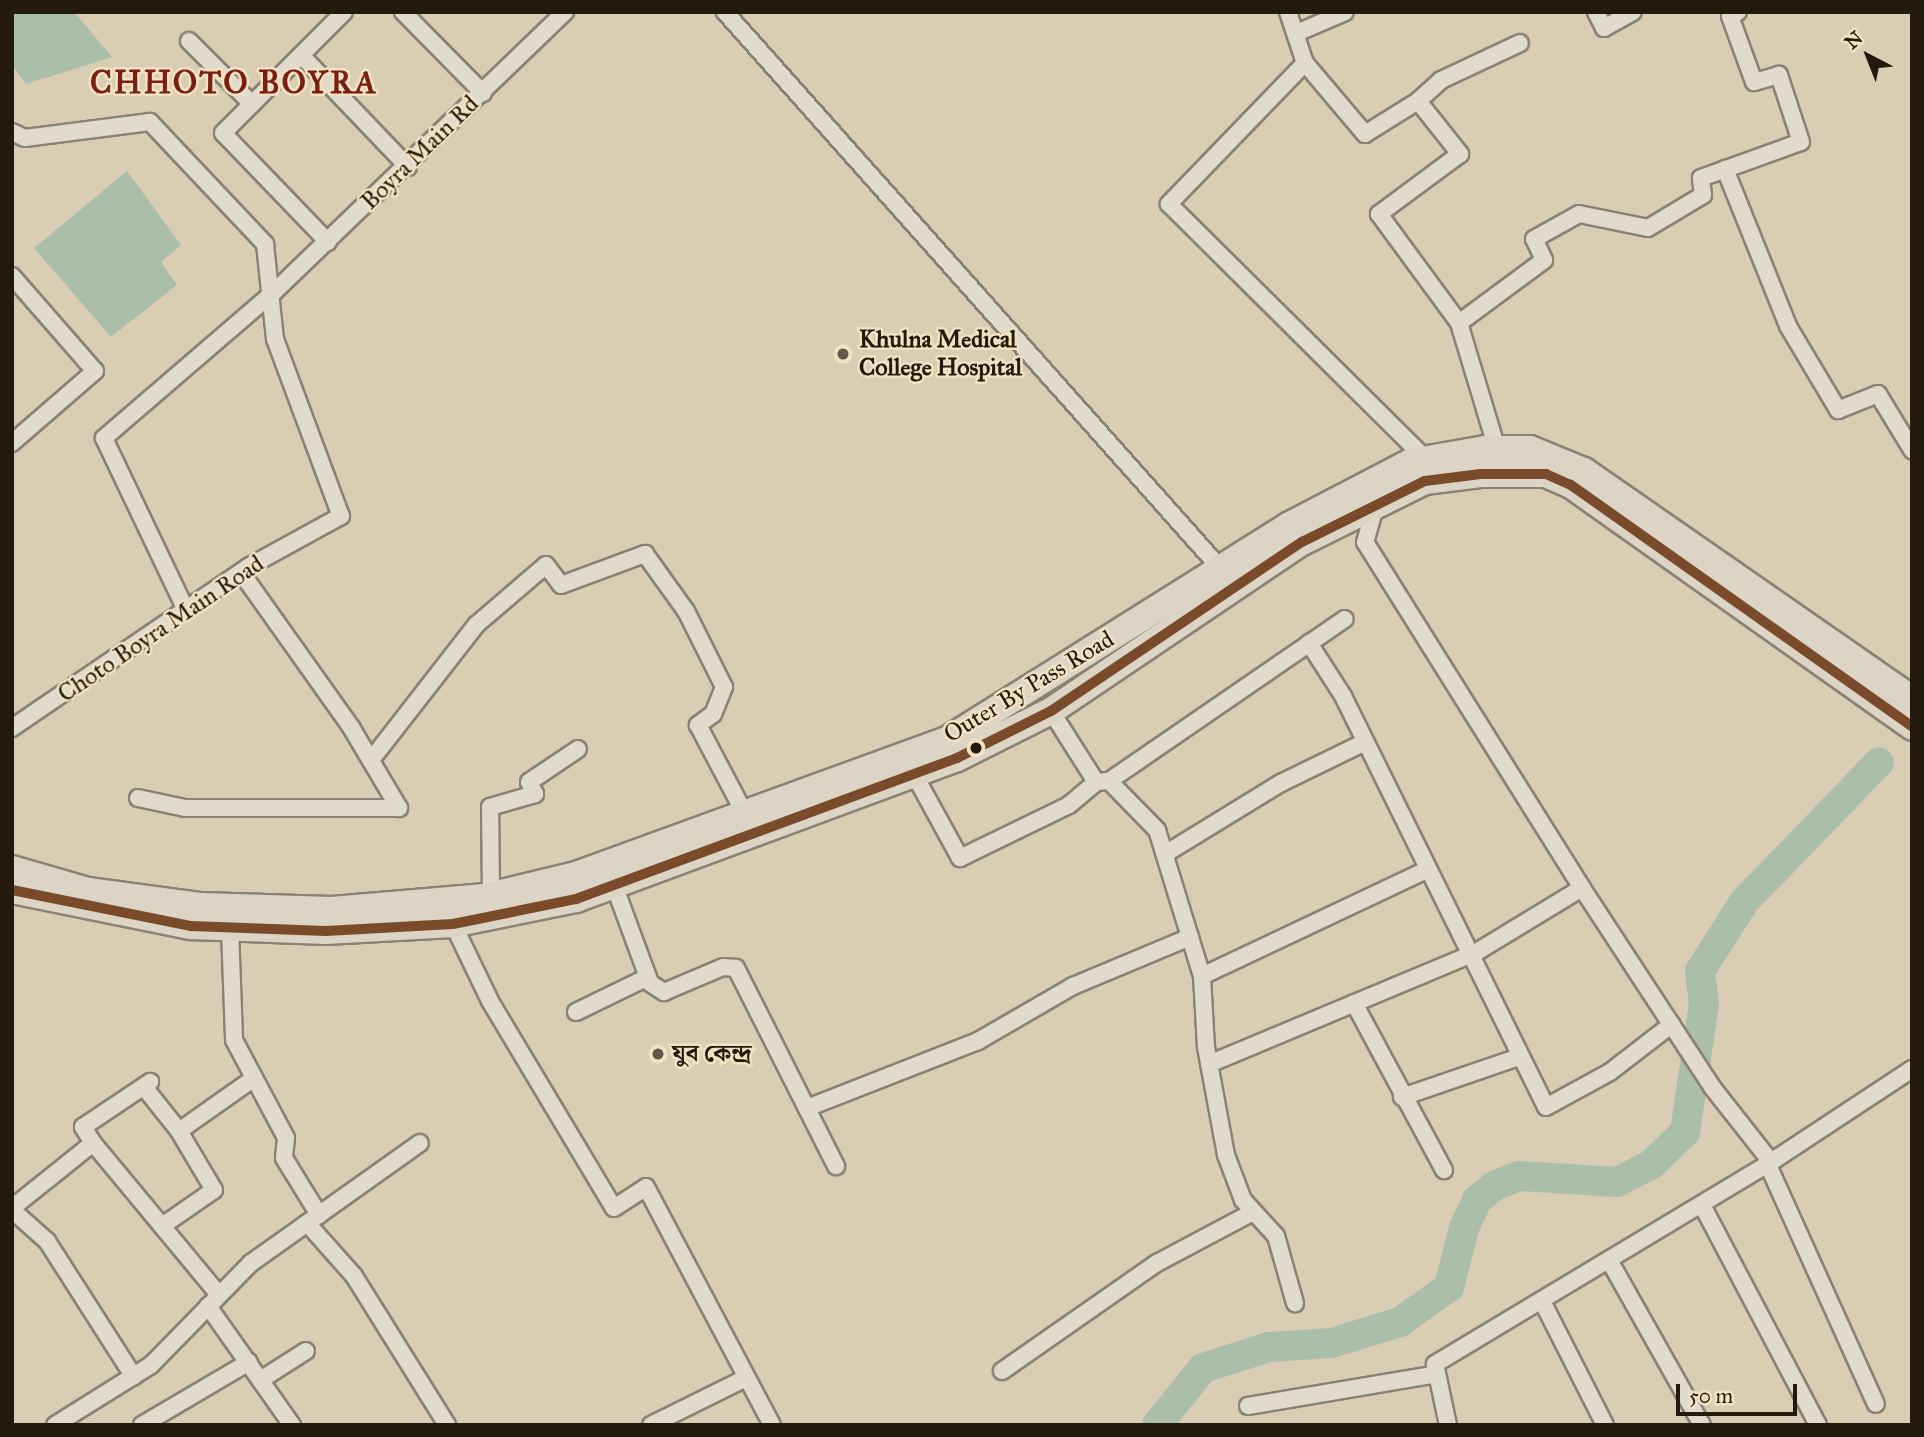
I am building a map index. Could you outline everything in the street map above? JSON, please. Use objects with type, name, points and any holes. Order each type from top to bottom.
[{"type":"main road","name":"Outer By Pass Road","points":[[12,869],[88,891],[201,906],[332,910],[491,896],[576,875],[947,740],[1288,526],[1426,459],[1497,449],[1530,449],[1584,471],[1912,699]]},
{"type":"main road","name":"Outer By Pass Road","points":[[12,890],[78,908],[229,929],[453,924],[614,885],[914,774],[1051,711],[1302,542],[1425,481],[1546,474],[1571,485],[1912,726]]},
{"type":"street","points":[[328,242],[223,133],[344,12]]},
{"type":"street","points":[[403,12],[483,93]]},
{"type":"street","name":"Boyra Main Rd","points":[[185,608],[104,438],[274,292],[408,167],[565,12]]},
{"type":"street","points":[[725,12],[1222,569]]},
{"type":"street","points":[[1288,12],[1299,32],[1304,62],[1365,135],[1418,102],[1441,80],[1520,43]]},
{"type":"street","points":[[1299,32],[1345,12]]},
{"type":"street","points":[[1596,12],[1604,28],[1633,12]]},
{"type":"street","points":[[1458,323],[1544,260],[1534,239],[1579,214],[1648,228],[1703,195],[1701,178],[1801,142],[1779,75],[1754,82],[1730,16],[1738,12]]},
{"type":"street","points":[[189,41],[252,104]]},
{"type":"street","points":[[301,55],[408,167]]},
{"type":"street","points":[[1304,62],[1169,205],[1426,459]]},
{"type":"street","points":[[1418,102],[1460,154],[1379,214],[1458,323],[1488,402],[1497,449]]},
{"type":"street","name":"Choto Boyra Main Road","points":[[12,132],[25,138],[150,122],[265,244],[274,292],[275,339],[341,519],[240,572],[12,728]]},
{"type":"street","points":[[1725,169],[1788,326],[1838,410],[1878,394],[1912,450]]},
{"type":"street","points":[[12,276],[95,372],[12,443]]},
{"type":"street","points":[[1376,504],[1364,542],[1582,888],[1712,1087],[1769,1164],[1876,1404]]},
{"type":"street","points":[[371,760],[476,625],[546,565],[561,585],[645,554],[686,611],[724,687],[713,714],[698,725],[746,814]]},
{"type":"street","points":[[138,798],[185,808],[399,808],[371,760],[240,572]]},
{"type":"street","points":[[914,774],[960,859],[1069,805],[1345,620]]},
{"type":"street","points":[[1309,643],[1365,742],[1519,1058],[1546,1107],[1610,1072],[1671,1024]]},
{"type":"street","points":[[1051,711],[1103,782],[1157,830],[1202,976],[1209,1064],[1226,1155],[1253,1212],[1276,1236],[1295,1303]]},
{"type":"street","points":[[1165,854],[1281,783],[1365,742]]},
{"type":"street","points":[[491,896],[490,807],[535,794],[529,782],[578,749]]},
{"type":"street","points":[[1202,976],[1428,869]]},
{"type":"street","points":[[614,885],[648,977],[664,992],[723,967],[736,968],[836,1166]]},
{"type":"street","points":[[1209,1064],[1468,952],[1475,953],[1582,888]]},
{"type":"street","points":[[453,924],[490,1001],[614,1208],[646,1187],[772,1425]]},
{"type":"street","points":[[229,929],[234,1040],[286,1138],[284,1158],[313,1219],[354,1276],[447,1425]]},
{"type":"street","points":[[807,1108],[978,1041],[1073,986],[1190,937]]},
{"type":"street","points":[[576,1013],[648,977]]},
{"type":"street","points":[[1354,1003],[1402,1097],[1444,1170]]},
{"type":"street","points":[[1402,1097],[1519,1058]]},
{"type":"street","points":[[1448,1425],[1432,1375],[1435,1364],[1769,1164],[1912,1069]]},
{"type":"street","points":[[178,1131],[254,1078]]},
{"type":"street","points":[[162,1226],[214,1190],[148,1084],[83,1127],[93,1143],[162,1226],[214,1301],[249,1362],[292,1425]]},
{"type":"street","points":[[93,1143],[12,1209],[47,1241],[134,1377]]},
{"type":"street","points":[[55,1425],[134,1377],[214,1301],[313,1219],[420,1143]]},
{"type":"street","points":[[1702,1205],[1818,1425]]},
{"type":"street","points":[[1002,1371],[1157,1263],[1253,1212]]},
{"type":"street","points":[[1609,1260],[1702,1425]]},
{"type":"street","points":[[1542,1301],[1605,1425]]},
{"type":"street","points":[[262,1379],[306,1351]]},
{"type":"street","points":[[142,1425],[249,1362]]},
{"type":"street","points":[[1248,1406],[1432,1375]]},
{"type":"street","points":[[651,1425],[746,1378]]},
{"type":"shaded area","points":[[12,12],[74,12],[112,57],[26,84],[12,65]]},
{"type":"shaded area","points":[[127,171],[181,245],[161,262],[177,285],[111,337],[34,248]]},
{"type":"waterway","points":[[1157,1425],[1203,1368],[1269,1347],[1331,1343],[1400,1322],[1449,1287],[1464,1228],[1477,1200],[1494,1186],[1519,1176],[1617,1182],[1652,1164],[1685,1132],[1704,1004],[1700,971],[1744,902],[1879,762]]},
{"type":"transit line","points":[[12,890],[191,926],[326,931],[453,924],[576,899],[957,758],[1051,711],[1302,542],[1425,481],[1481,474],[1546,474],[1571,485],[1912,726]]},
{"type":"place","name":"Khulna Medical College Hospital","points":[[843,354]]},
{"type":"place","name":"যুব কেন্দ্র","points":[[658,1054]]},
{"type":"district","name":"CHHOTO BOYRA","points":[[234,83]]}]
